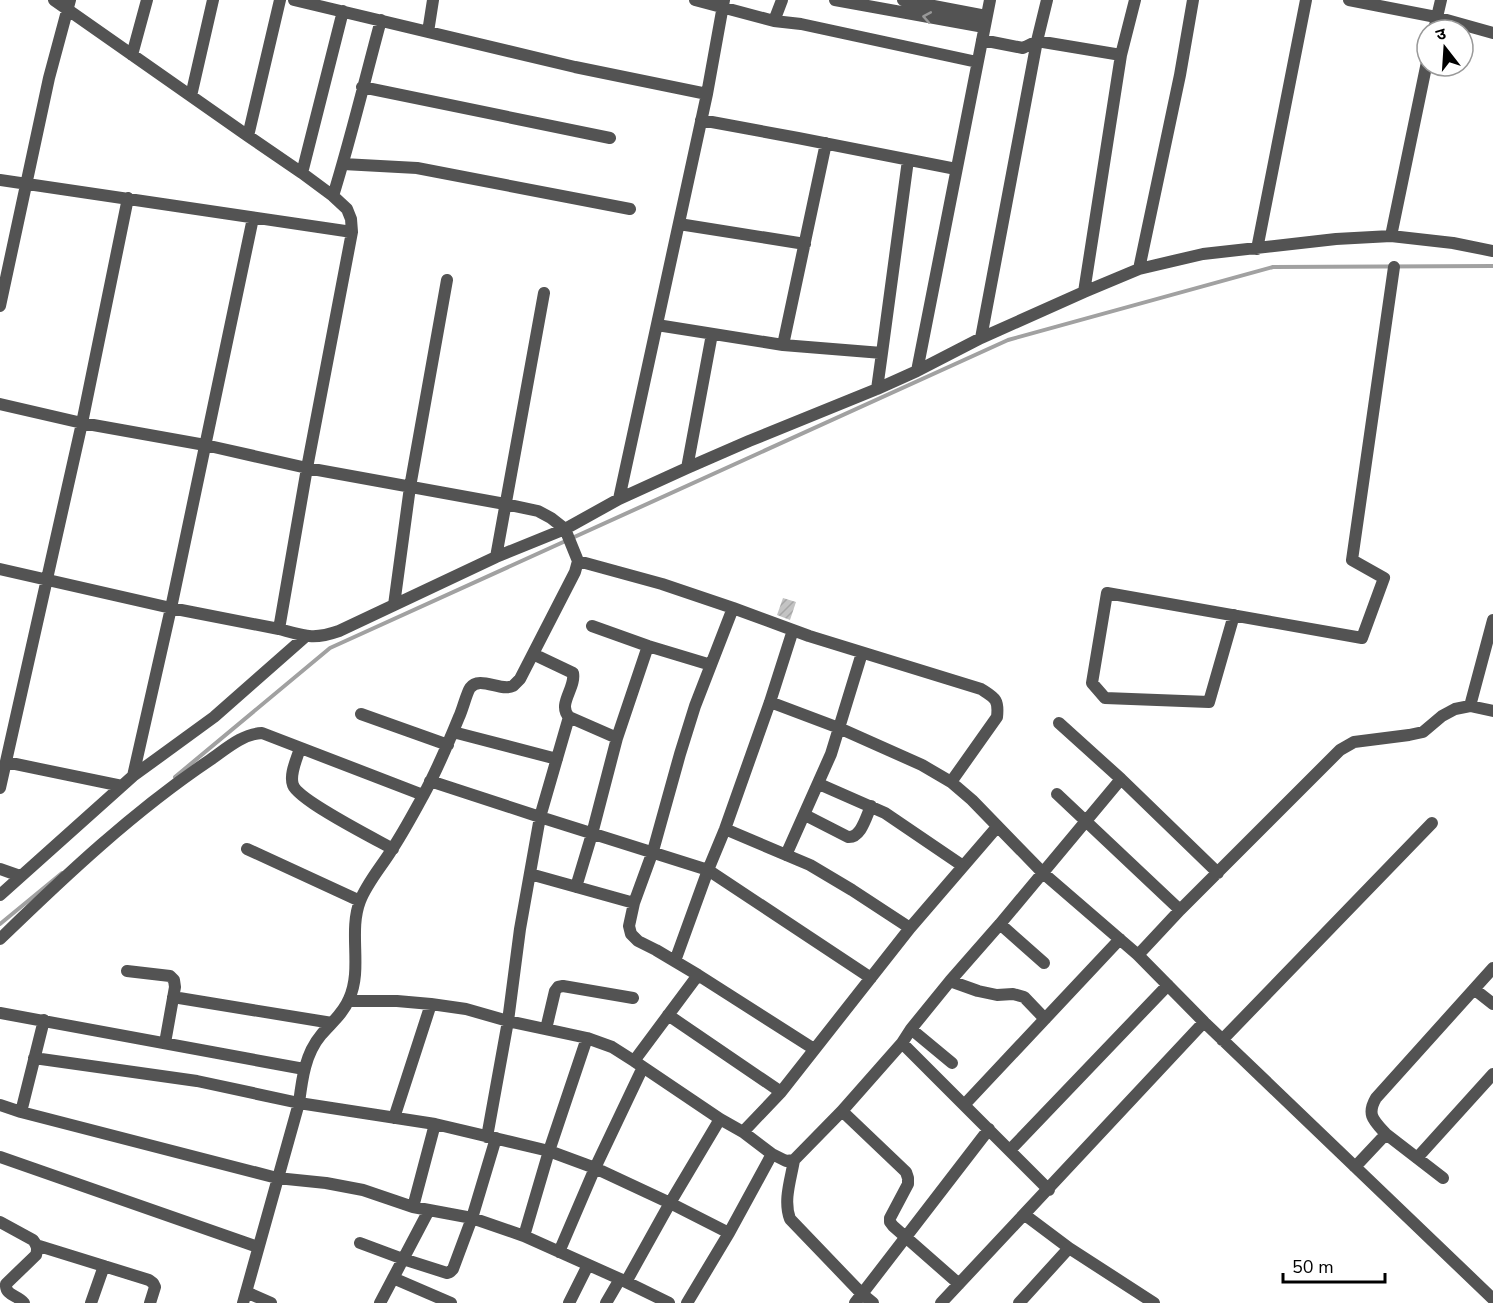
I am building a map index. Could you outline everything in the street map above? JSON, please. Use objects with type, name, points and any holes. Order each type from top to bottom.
[{"type":"street","points":[[54,0],[69,5],[132,55],[302,173],[347,209],[351,219],[352,232],[279,629]]},
{"type":"street","points":[[132,55],[147,0]]},
{"type":"street","points":[[191,96],[213,0]]},
{"type":"street","points":[[248,136],[280,0]]},
{"type":"street","points":[[294,0],[575,67],[707,94]]},
{"type":"street","points":[[428,32],[432,0]]},
{"type":"street","points":[[695,0],[723,3],[774,21],[801,24],[977,62]]},
{"type":"street","points":[[774,21],[782,0]]},
{"type":"street","points":[[835,0],[958,11]]},
{"type":"street","points":[[903,0],[958,11],[985,22]]},
{"type":"street","points":[[917,371],[990,0]]},
{"type":"street","points":[[981,338],[1037,41],[1047,0]]},
{"type":"street","points":[[1084,292],[1121,55],[1135,0]]},
{"type":"street","points":[[1139,269],[1180,75],[1193,0]]},
{"type":"street","points":[[1257,249],[1306,0]]},
{"type":"street","points":[[1349,0],[1436,17],[1493,33]]},
{"type":"street","points":[[1436,17],[1440,0]]},
{"type":"street","points":[[619,499],[707,94],[723,3]]},
{"type":"street","points":[[0,306],[3,280],[27,185],[49,78],[69,5]]},
{"type":"street","points":[[302,173],[344,11]]},
{"type":"street","points":[[333,196],[381,20]]},
{"type":"street","points":[[982,40],[1023,48],[1037,41],[1121,55]]},
{"type":"street","points":[[1391,237],[1424,78]]},
{"type":"street","points":[[362,87],[610,138]]},
{"type":"street","points":[[701,120],[956,169]]},
{"type":"street","points":[[783,345],[826,143]]},
{"type":"street","points":[[877,389],[908,160]]},
{"type":"street","points":[[343,164],[417,168],[630,209]]},
{"type":"street","points":[[0,180],[352,232]]},
{"type":"street","points":[[0,788],[82,423],[128,198]]},
{"type":"street","points":[[133,776],[171,608],[253,218]]},
{"type":"street","points":[[679,224],[805,244]]},
{"type":"street","points":[[0,569],[171,608],[306,636],[322,637],[496,557],[567,533],[619,499],[748,441],[877,389],[981,338],[1139,269],[1203,254],[1336,239],[1391,237],[1453,243],[1493,251]]},
{"type":"street","points":[[1234,615],[1209,702],[1106,698],[1092,683],[1107,593],[1234,615],[1362,638],[1384,578],[1352,560],[1394,267]]},
{"type":"street","points":[[394,605],[410,487],[447,280]]},
{"type":"street","points":[[496,557],[544,293]]},
{"type":"street","points":[[657,325],[783,345],[882,353]]},
{"type":"street","points":[[687,468],[712,334]]},
{"type":"street","points":[[0,404],[82,423],[205,445],[307,468],[538,512],[551,518],[567,533],[577,558],[575,572],[520,679],[514,685],[505,688],[485,683],[475,683],[470,688],[448,745],[423,795],[393,849],[371,880],[360,901],[356,924],[355,984],[349,1001],[310,1052],[244,1298],[271,1303]]},
{"type":"street","points":[[577,558],[662,584],[862,653],[981,689],[993,697],[998,706],[997,717],[951,783]]},
{"type":"street","points":[[733,608],[695,705],[629,926],[631,934],[638,941],[698,975],[814,1049]]},
{"type":"street","points":[[1470,706],[1493,623]]},
{"type":"street","points":[[592,626],[711,665]]},
{"type":"street","points":[[675,961],[725,830],[793,630]]},
{"type":"street","points":[[0,895],[133,776],[214,717],[306,636]]},
{"type":"street","points":[[576,887],[617,738],[648,646]]},
{"type":"street","points":[[786,855],[831,754],[862,653]]},
{"type":"street","points":[[533,654],[573,674],[575,680],[564,706],[569,717],[617,738]]},
{"type":"street","points":[[770,702],[839,728],[922,765],[951,783],[972,800],[1043,873],[1138,955],[1222,1040],[1493,1299]]},
{"type":"street","points":[[1138,955],[1340,750],[1354,742],[1423,732],[1442,716],[1455,709],[1470,706],[1493,711]]},
{"type":"street","points":[[361,714],[448,745]]},
{"type":"street","points":[[360,1242],[447,1273],[453,1269],[472,1218],[491,1138],[520,928],[540,817],[569,717]]},
{"type":"street","points":[[1059,723],[1122,779],[1218,873]]},
{"type":"street","points":[[453,732],[557,759]]},
{"type":"street","points":[[0,939],[104,842],[166,791],[251,734],[262,733],[423,795]]},
{"type":"street","points":[[300,748],[292,775],[293,786],[300,794],[393,849]]},
{"type":"street","points":[[6,762],[122,786]]},
{"type":"street","points":[[349,1001],[397,1001],[466,1009],[508,1021],[587,1038],[612,1047],[743,1132],[772,1154],[786,1161],[794,1160],[842,1111],[902,1043],[950,981],[1122,779]]},
{"type":"street","points":[[430,781],[708,870],[871,978]]},
{"type":"street","points":[[819,784],[885,813],[963,866]]},
{"type":"street","points":[[1057,794],[1180,910]]},
{"type":"street","points":[[805,814],[852,838],[858,834],[871,806]]},
{"type":"street","points":[[1222,1040],[1432,823]]},
{"type":"street","points":[[743,1132],[781,1092],[910,928],[996,827]]},
{"type":"street","points":[[725,830],[810,865],[910,928]]},
{"type":"street","points":[[247,849],[360,901]]},
{"type":"street","points":[[0,869],[21,876]]},
{"type":"street","points":[[530,873],[634,903]]},
{"type":"street","points":[[1000,924],[1044,963]]},
{"type":"street","points":[[965,1104],[1120,939]]},
{"type":"street","points":[[1443,1178],[1386,1134],[1375,1122],[1371,1114],[1371,1106],[1493,968]]},
{"type":"street","points":[[127,971],[170,976],[174,980],[175,987],[165,1043]]},
{"type":"street","points":[[559,1252],[638,1064],[668,1016],[698,975]]},
{"type":"street","points":[[950,981],[978,991],[1023,997],[1044,1019]]},
{"type":"street","points":[[1010,1150],[1168,985]]},
{"type":"street","points":[[546,1029],[558,987],[633,998]]},
{"type":"street","points":[[1474,989],[1493,1004]]},
{"type":"street","points":[[173,997],[333,1023]]},
{"type":"street","points":[[394,1118],[431,1004]]},
{"type":"street","points":[[0,1012],[304,1069]]},
{"type":"street","points":[[668,1016],[781,1092]]},
{"type":"street","points":[[21,1112],[44,1020]]},
{"type":"street","points":[[941,1303],[1204,1022]]},
{"type":"street","points":[[911,1029],[952,1063]]},
{"type":"street","points":[[524,1236],[549,1151],[587,1038]]},
{"type":"street","points":[[902,1043],[1049,1190]]},
{"type":"street","points":[[34,1058],[197,1080],[298,1103],[435,1125],[549,1151],[595,1168],[729,1233]]},
{"type":"street","points":[[1417,1158],[1493,1074]]},
{"type":"street","points":[[0,1105],[277,1178],[326,1183],[363,1190],[413,1207],[472,1218],[524,1236],[669,1303]]},
{"type":"street","points":[[842,1111],[906,1172],[908,1184],[890,1222],[959,1284]]},
{"type":"street","points":[[606,1303],[623,1281],[720,1119]]},
{"type":"street","points":[[413,1207],[435,1125]]},
{"type":"street","points":[[858,1299],[989,1129]]},
{"type":"street","points":[[1355,1167],[1386,1134]]},
{"type":"street","points":[[687,1303],[772,1154]]},
{"type":"street","points":[[0,1157],[258,1247]]},
{"type":"street","points":[[794,1160],[787,1201],[790,1219],[858,1299],[873,1303]]},
{"type":"street","points":[[380,1303],[429,1210]]},
{"type":"street","points":[[1025,1215],[1069,1248],[1154,1303]]},
{"type":"street","points":[[0,1221],[33,1240],[36,1245],[36,1255],[6,1284],[7,1292],[24,1303]]},
{"type":"street","points":[[36,1245],[149,1280],[155,1287],[150,1303]]},
{"type":"street","points":[[1019,1303],[1069,1248]]},
{"type":"street","points":[[569,1303],[588,1265]]},
{"type":"street","points":[[91,1303],[104,1266]]},
{"type":"street","points":[[393,1278],[451,1303]]},
{"type":"building","points":[[783,598],[796,602],[790,620],[777,615]]},
{"type":"waterway","points":[[175,777],[330,648],[1008,340],[1273,267],[1493,266]]},
{"type":"waterway","points":[[0,924],[62,873]]}]
